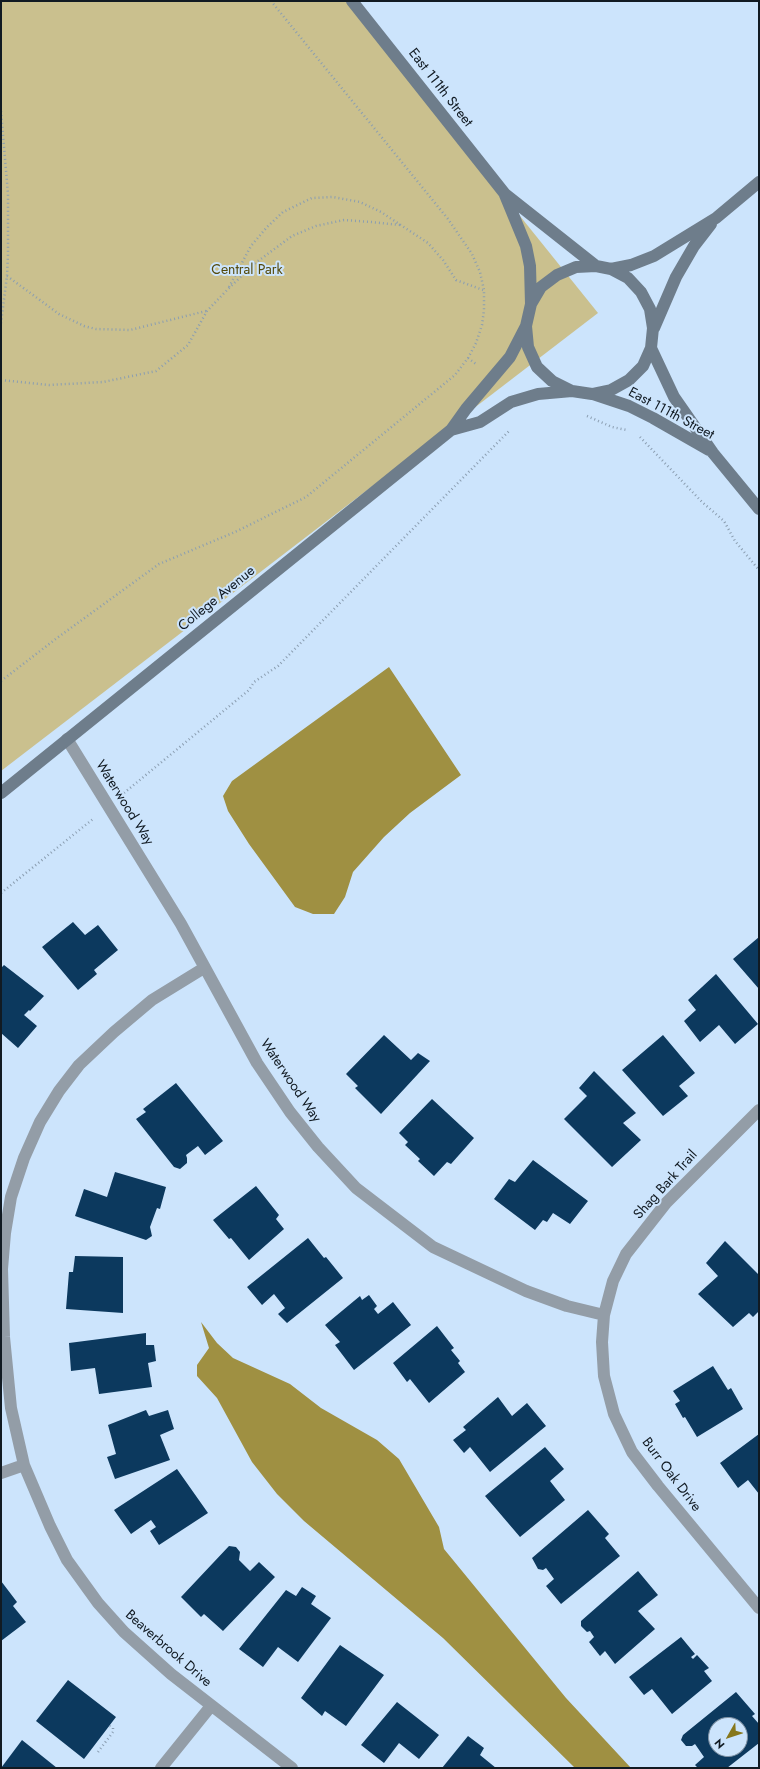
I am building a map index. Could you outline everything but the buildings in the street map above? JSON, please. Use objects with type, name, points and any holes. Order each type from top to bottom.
[{"type":"main road","name":"East 111th Street","points":[[352,1],[505,194],[596,266]]},
{"type":"main road","points":[[611,269],[631,265],[654,256],[716,218],[759,182]]},
{"type":"main road","name":"East 111th Street","points":[[505,194],[526,246],[530,266],[531,304]]},
{"type":"main road","points":[[653,328],[676,277],[694,246],[716,218]]},
{"type":"main road","points":[[596,266],[611,269],[628,278],[641,292],[650,309],[653,328],[651,348],[643,366],[629,380],[611,390],[592,394],[572,391],[552,381],[537,366],[528,347],[526,326],[531,304],[541,287],[557,275],[576,267],[596,266]]},
{"type":"main road","name":"College Avenue","points":[[1,793],[451,430],[466,409],[510,356],[526,326]]},
{"type":"main road","name":"East 111th Street","points":[[651,348],[674,397],[713,453],[759,509]]},
{"type":"main road","name":"College Avenue","points":[[451,430],[480,422],[511,402],[538,394],[572,391]]},
{"type":"main road","name":"East 111th Street","points":[[592,394],[629,406],[653,418],[713,453]]},
{"type":"street","name":"Waterwood Way","points":[[67,739],[181,924],[204,968],[258,1063],[290,1112],[318,1147],[356,1188],[433,1246],[526,1291],[567,1306],[604,1315]]},
{"type":"street","name":"Beaverbrook Drive","points":[[204,968],[152,1000],[114,1032],[79,1065],[59,1091],[44,1116],[24,1158],[11,1197],[5,1233],[2,1269],[4,1337],[11,1408],[24,1465],[50,1526],[67,1560],[98,1603],[124,1632],[211,1706],[292,1768]]},
{"type":"street","name":"Shag Bark Trail","points":[[604,1315],[613,1281],[626,1254],[666,1203],[759,1110]]},
{"type":"street","name":"Burr Oak Drive","points":[[604,1315],[602,1342],[604,1376],[614,1414],[632,1452],[658,1486],[759,1608]]},
{"type":"street","points":[[1,1473],[24,1465]]},
{"type":"street","points":[[161,1768],[211,1706]]},
{"type":"path","points":[[1,681],[158,564],[235,532],[306,497],[455,375],[468,358],[476,343],[482,325],[484,290],[480,272],[472,254],[461,236],[271,1]]},
{"type":"path","points":[[1,111],[8,194],[7,276],[1,323]]},
{"type":"path","points":[[228,289],[251,246],[267,227],[283,212],[312,198],[333,196],[360,202],[381,212],[413,232],[428,244],[443,260],[456,280],[484,290]]},
{"type":"path","points":[[1,380],[49,385],[102,382],[156,371],[188,346],[207,311],[228,289],[254,264],[292,236],[316,226],[344,220],[400,225]]},
{"type":"path","points":[[7,276],[59,314],[84,326],[96,329],[130,330],[207,311]]},
{"type":"path","points":[[584,415],[612,427],[630,431]]},
{"type":"path","points":[[1,893],[109,807],[135,782],[249,690],[254,682],[278,666],[513,426]]},
{"type":"path","points":[[636,432],[702,502],[724,521],[735,541],[759,570]]},
{"type":"path","points":[[98,1752],[113,1732],[113,1728],[110,1726]]},
{"type":"green space","name":"Central Park","points":[[1,1],[347,1],[598,313],[1,771]]},
{"type":"shaded area","points":[[389,667],[461,775],[410,813],[384,837],[353,872],[345,897],[334,914],[313,914],[295,907],[249,844],[228,811],[223,796],[232,781]]},
{"type":"shaded area","points":[[201,1322],[217,1343],[233,1358],[290,1384],[321,1408],[377,1440],[399,1459],[439,1527],[444,1549],[566,1698],[631,1768],[575,1768],[443,1638],[304,1521],[277,1494],[252,1462],[217,1398],[197,1376],[197,1365],[209,1348]]}]
